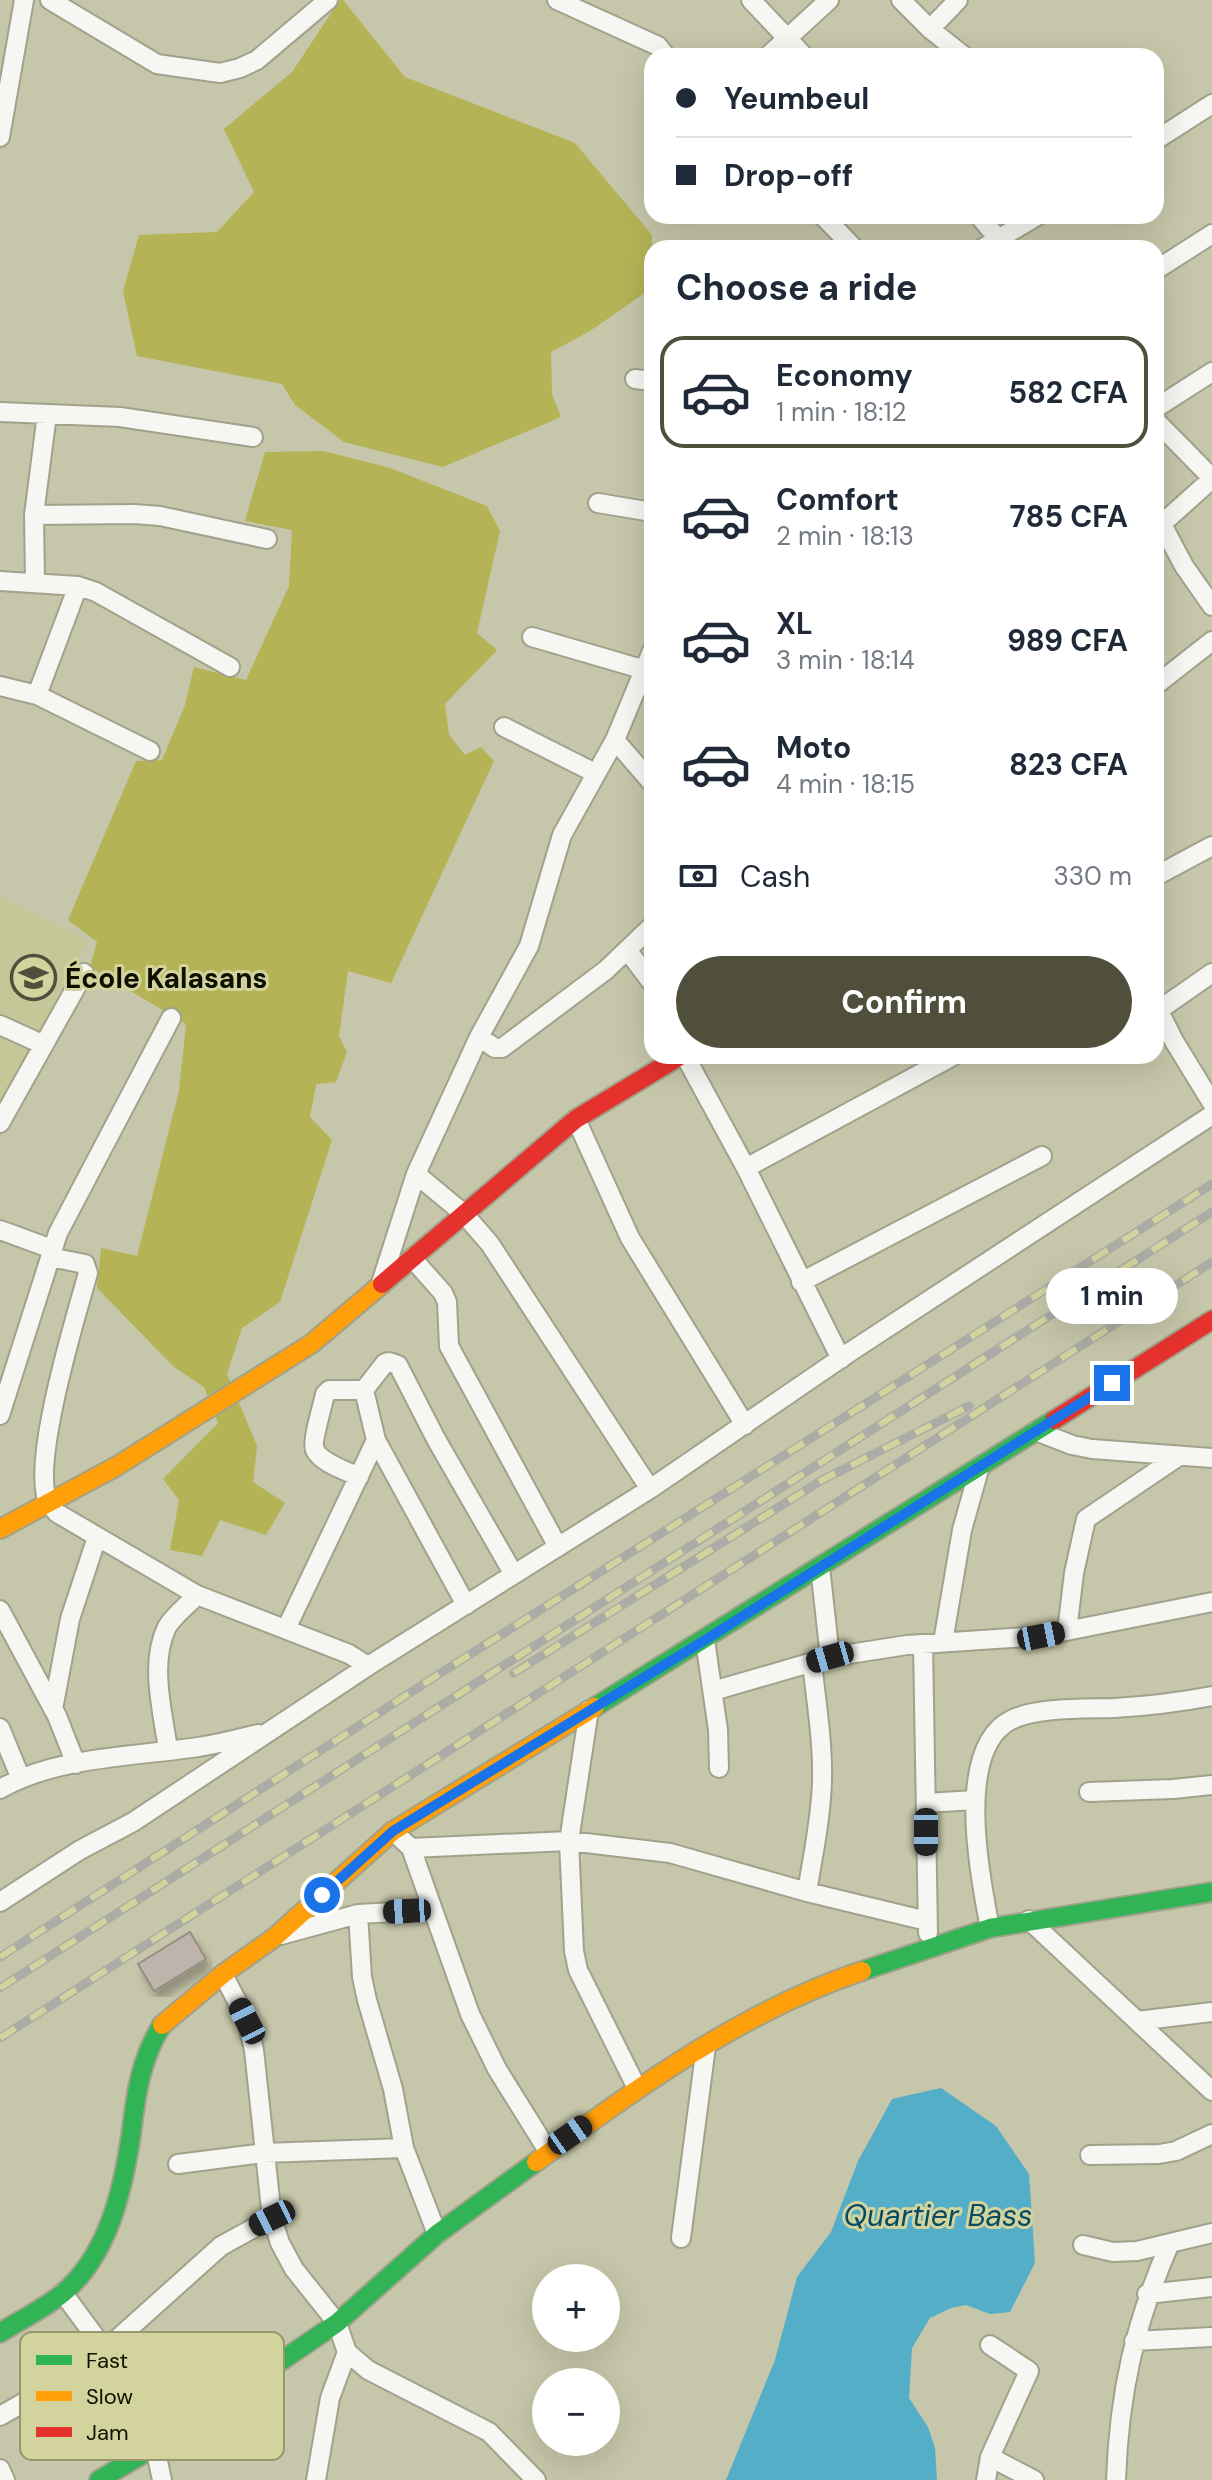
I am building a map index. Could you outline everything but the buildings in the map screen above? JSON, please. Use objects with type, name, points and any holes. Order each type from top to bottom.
[{"type":"street","points":[[0,137],[10,27],[24,0]]},
{"type":"street","points":[[50,0],[157,64],[220,73],[257,60],[328,0]]},
{"type":"street","points":[[557,0],[660,48]]},
{"type":"street","points":[[751,0],[796,48]]},
{"type":"street","points":[[777,48],[829,0]]},
{"type":"street","points":[[901,0],[954,48]]},
{"type":"street","points":[[930,29],[958,0]]},
{"type":"street","points":[[1164,135],[1212,104]]},
{"type":"street","points":[[831,224],[846,240]]},
{"type":"street","points":[[986,224],[1000,240]]},
{"type":"street","points":[[1008,240],[1027,224]]},
{"type":"street","points":[[1164,265],[1212,234]]},
{"type":"street","points":[[1164,403],[1212,372]]},
{"type":"street","points":[[0,412],[120,417],[253,437]]},
{"type":"street","points":[[35,582],[34,515],[47,414]]},
{"type":"street","points":[[1164,429],[1212,478],[1164,517]]},
{"type":"street","points":[[598,503],[644,511]]},
{"type":"street","points":[[34,515],[160,516],[267,539]]},
{"type":"street","points":[[1164,532],[1212,606]]},
{"type":"street","points":[[0,581],[78,586],[96,592],[230,667]]},
{"type":"street","points":[[37,695],[78,586]]},
{"type":"street","points":[[532,637],[644,670]]},
{"type":"street","points":[[1164,679],[1212,641]]},
{"type":"street","points":[[381,1283],[416,1174],[479,1037],[529,946],[554,852],[644,681]]},
{"type":"street","points":[[0,686],[37,695],[150,751]]},
{"type":"street","points":[[504,727],[595,773]]},
{"type":"street","points":[[615,740],[644,774]]},
{"type":"street","points":[[1164,872],[1212,846]]},
{"type":"street","points":[[479,1037],[495,1048],[502,1048],[628,951],[644,934]]},
{"type":"street","points":[[628,951],[644,972]]},
{"type":"street","points":[[0,1123],[84,973]]},
{"type":"street","points":[[1164,1003],[1212,973]]},
{"type":"street","points":[[0,1415],[58,1233],[171,1018]]},
{"type":"street","points":[[1164,1020],[1212,1103]]},
{"type":"street","points":[[0,1025],[44,1045]]},
{"type":"street","points":[[0,1529],[117,1466],[311,1344],[576,1119],[669,1064]]},
{"type":"street","points":[[688,1064],[746,1168],[841,1359]]},
{"type":"street","points":[[746,1168],[938,1064]]},
{"type":"street","points":[[0,1902],[80,1850],[133,1822],[368,1666],[650,1489],[841,1359],[1212,1115]]},
{"type":"street","points":[[576,1119],[630,1238],[745,1425]]},
{"type":"street","points":[[801,1282],[1042,1156]]},
{"type":"street","points":[[416,1174],[464,1214],[490,1244],[650,1489]]},
{"type":"street","points":[[0,1230],[88,1266],[49,1422],[44,1470],[48,1502],[57,1513],[197,1595],[349,1654],[368,1666]]},
{"type":"street","points":[[412,1258],[443,1293],[449,1315],[449,1346],[558,1547]]},
{"type":"street","points":[[0,2333],[63,2293],[96,2249],[117,2205],[127,2163],[139,2075],[148,2047],[165,2020],[275,1937],[393,1831],[705,1640],[1212,1320]]},
{"type":"street","points":[[466,1605],[376,1440],[364,1390],[380,1367],[389,1362],[398,1365],[436,1439],[513,1573]]},
{"type":"street","points":[[359,1477],[323,1458],[314,1445],[325,1394],[329,1390],[364,1390]]},
{"type":"street","points":[[1036,1431],[1072,1445],[1212,1458]]},
{"type":"street","points":[[286,1629],[376,1440]]},
{"type":"street","points":[[1067,1631],[1074,1573],[1086,1519],[1179,1456]]},
{"type":"street","points":[[943,1642],[962,1530],[980,1466]]},
{"type":"street","points":[[53,1709],[70,1619],[97,1537]]},
{"type":"street","points":[[820,1567],[830,1657]]},
{"type":"street","points":[[168,1750],[158,1677],[162,1640],[169,1624],[197,1595]]},
{"type":"street","points":[[713,1691],[830,1657],[923,1644],[1028,1637],[1212,1602]]},
{"type":"street","points":[[0,1610],[53,1709],[76,1764]]},
{"type":"street","points":[[705,1640],[718,1730],[719,1768]]},
{"type":"street","points":[[923,1644],[930,1947]]},
{"type":"street","points":[[807,1892],[822,1780],[812,1662]]},
{"type":"street","points":[[990,1928],[976,1858],[975,1800],[988,1744],[999,1728],[1013,1718],[1038,1713],[1172,1703],[1212,1696]]},
{"type":"street","points":[[589,1710],[569,1841],[574,1951],[578,1970],[637,2088]]},
{"type":"street","points":[[0,1728],[21,1779]]},
{"type":"street","points":[[0,1789],[21,1779],[76,1764],[198,1747],[270,1732]]},
{"type":"street","points":[[1089,1792],[1212,1785]]},
{"type":"street","points":[[926,1803],[975,1800]]},
{"type":"street","points":[[393,1831],[411,1848],[470,2014],[483,2042],[548,2151]]},
{"type":"street","points":[[411,1848],[569,1841],[670,1853],[807,1892],[927,1921]]},
{"type":"street","points":[[284,2359],[337,2323],[437,2234],[548,2151],[637,2088],[793,1998],[844,1977],[990,1928],[1212,1892]]},
{"type":"street","points":[[275,1937],[358,1914],[432,1910]]},
{"type":"street","points":[[358,1914],[362,1977],[393,2089],[404,2148],[437,2234]]},
{"type":"street","points":[[1029,1920],[1212,2091]]},
{"type":"street","points":[[223,1974],[247,2021],[254,2050],[272,2218],[280,2243],[294,2269],[337,2323],[347,2352],[368,2370],[489,2432],[536,2480]]},
{"type":"street","points":[[1137,2021],[1212,2012]]},
{"type":"street","points":[[681,2238],[706,2046]]},
{"type":"street","points":[[1090,2155],[1167,2152],[1212,2134]]},
{"type":"street","points":[[178,2164],[264,2153],[404,2148]]},
{"type":"street","points":[[126,2332],[221,2246],[272,2218]]},
{"type":"street","points":[[1083,2245],[1127,2252],[1212,2233]]},
{"type":"street","points":[[1116,2480],[1126,2373],[1147,2294],[1170,2243]]},
{"type":"street","points":[[1147,2294],[1212,2287]]},
{"type":"street","points":[[63,2293],[96,2332]]},
{"type":"street","points":[[1134,2341],[1212,2337]]},
{"type":"street","points":[[986,2480],[990,2457],[1029,2371],[990,2345]]},
{"type":"street","points":[[316,2480],[330,2398],[347,2352]]},
{"type":"street","points":[[0,2416],[20,2405]]},
{"type":"street","points":[[990,2457],[1034,2480]]},
{"type":"street","points":[[99,2480],[133,2460]]},
{"type":"street","points":[[158,2460],[162,2480]]},
{"type":"street","points":[[0,2469],[5,2480]]},
{"type":"shaded area","points":[[340,0],[343,0],[405,77],[575,143],[652,235],[652,240],[644,240],[644,294],[590,331],[551,352],[552,394],[561,417],[443,467],[344,442],[295,405],[282,384],[137,356],[123,291],[139,235],[217,232],[254,192],[224,129],[292,72]]},
{"type":"shaded area","points":[[324,451],[390,468],[487,506],[500,531],[477,633],[497,650],[445,704],[449,735],[465,755],[481,747],[494,761],[391,983],[348,971],[339,1036],[347,1052],[336,1082],[316,1084],[310,1117],[332,1140],[280,1302],[242,1328],[227,1374],[257,1446],[253,1482],[285,1503],[266,1535],[220,1520],[202,1556],[170,1550],[179,1500],[163,1479],[218,1423],[204,1387],[174,1367],[97,1288],[101,1248],[137,1256],[179,1091],[186,1024],[90,967],[97,942],[68,920],[136,761],[162,760],[185,705],[194,667],[246,680],[289,586],[292,530],[245,521],[265,452]]},
{"type":"shaded area","name":"École Kalasans","points":[[0,896],[89,940],[39,1035],[0,1016]]},
{"type":"shaded area","points":[[0,1034],[31,1048],[0,1102]]},
{"type":"water","name":"Quartier Bass","points":[[941,2088],[996,2126],[1029,2174],[1035,2263],[1010,2312],[990,2314],[966,2305],[951,2308],[930,2318],[912,2348],[909,2398],[928,2427],[935,2448],[937,2480],[726,2480],[775,2360],[797,2277],[831,2232],[858,2161],[892,2099]]},
{"type":"railway","points":[[0,1957],[447,1669],[1212,1184]]},
{"type":"railway","points":[[0,1988],[1212,1212]]},
{"type":"railway","points":[[0,2038],[1212,1262]]},
{"type":"railway","points":[[514,1673],[822,1480],[969,1406]]},
{"type":"traffic: fast","points":[[595,1707],[1054,1420]]},
{"type":"traffic: fast","points":[[862,1971],[990,1928],[1212,1892]]},
{"type":"traffic: fast","points":[[0,2333],[62,2294],[78,2279],[102,2241],[118,2199],[144,2065],[162,2025]]},
{"type":"traffic: fast","points":[[284,2359],[337,2323],[437,2234],[536,2162]]},
{"type":"traffic: fast","points":[[99,2480],[133,2460]]},
{"type":"traffic: slow","points":[[0,1529],[117,1466],[311,1344],[382,1284]]},
{"type":"traffic: slow","points":[[162,2025],[223,1974],[275,1937],[393,1831],[595,1707]]},
{"type":"traffic: slow","points":[[536,2162],[692,2054],[775,2007],[862,1971]]},
{"type":"traffic: jam","points":[[382,1284],[576,1119],[667,1064]]},
{"type":"traffic: jam","points":[[1054,1420],[1212,1320]]},
{"type":"place","name":"École Kalasans","points":[[34,978]]},
{"type":"route","points":[[322,1895],[393,1831],[705,1640],[1112,1383]]}]
